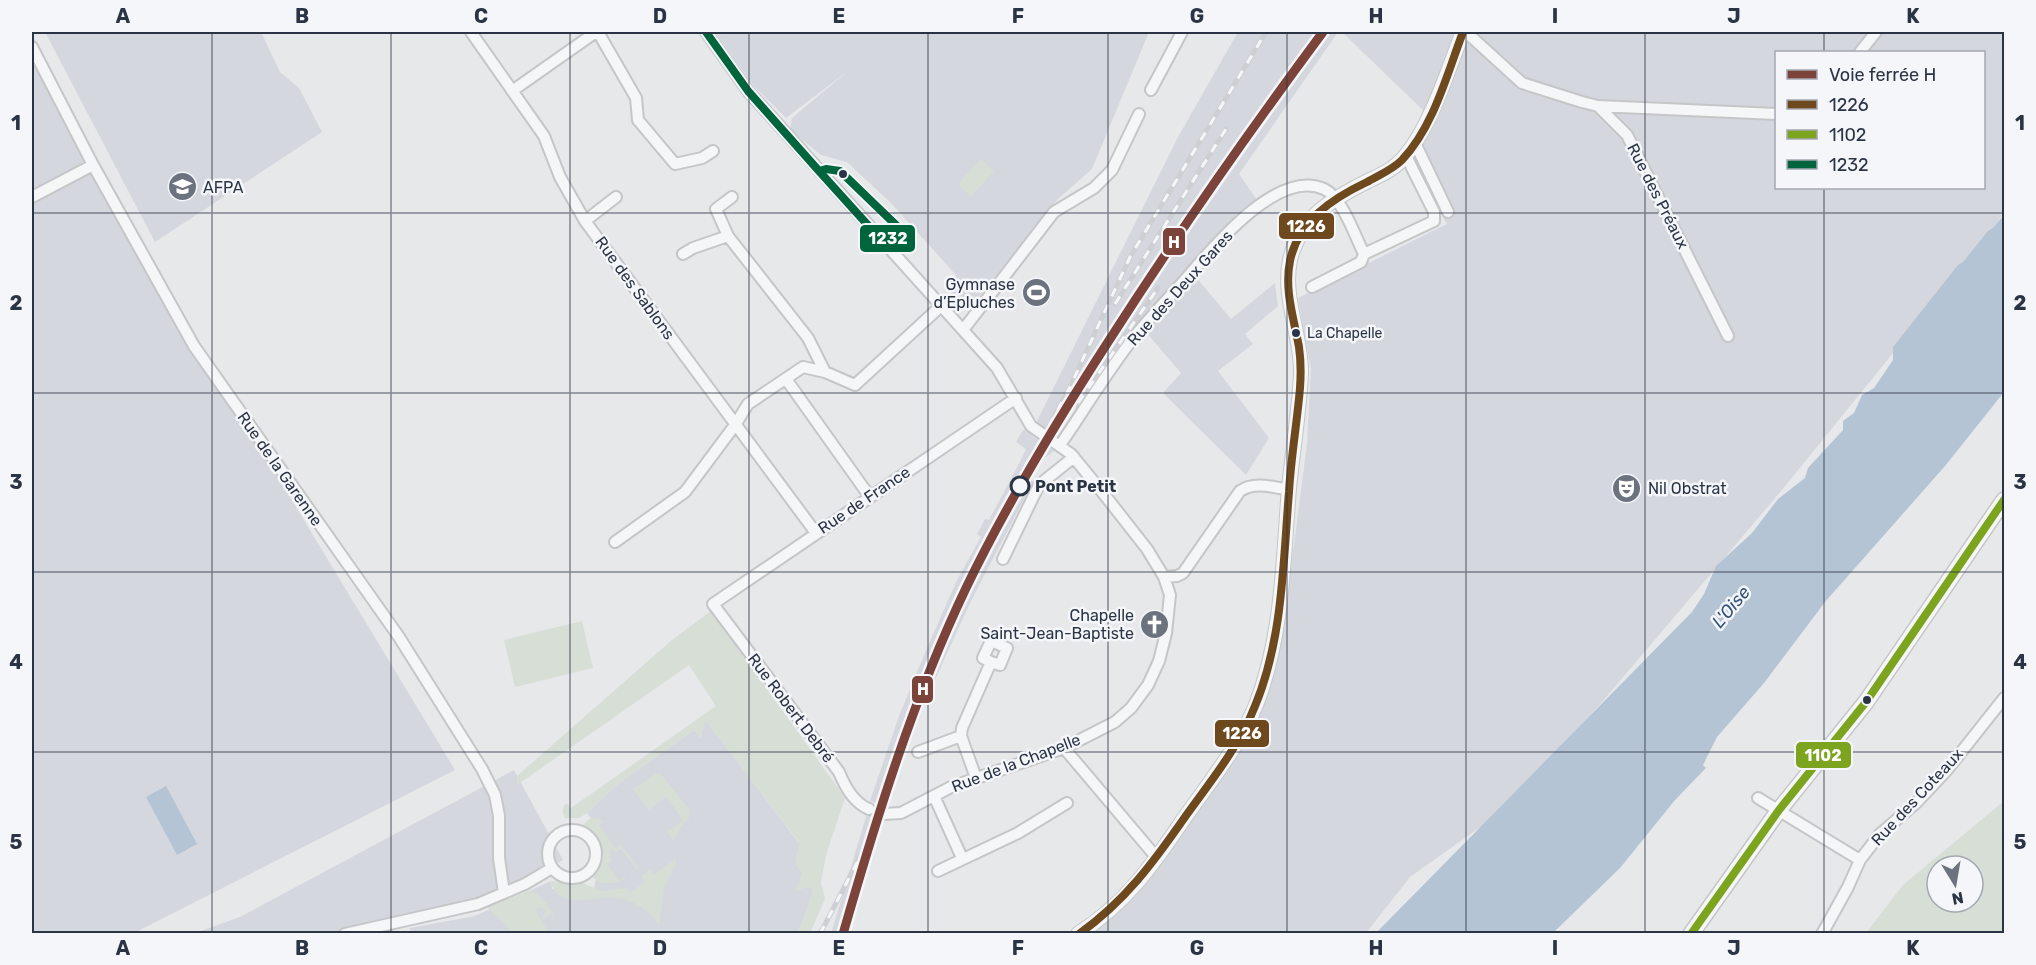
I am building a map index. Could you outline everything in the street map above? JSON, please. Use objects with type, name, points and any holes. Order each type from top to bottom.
[{"type":"main road","points":[[1691,933],[1779,810],[1866,702],[2004,500]]},
{"type":"street","name":"Rue des Sablons","points":[[471,32],[544,136],[560,177],[585,221],[816,533]]},
{"type":"street","points":[[512,91],[595,32],[636,99],[638,120],[675,164],[702,158],[713,151]]},
{"type":"street","name":"Rue de la Chapelle","points":[[706,32],[748,91],[1002,374],[1031,426],[1050,441],[1060,445],[1074,458],[1147,549],[1164,577],[1170,595],[1166,633],[1159,661],[1148,685],[1131,708],[1115,722],[1064,748],[951,787],[902,813],[884,814]]},
{"type":"street","points":[[1151,90],[1182,32]]},
{"type":"street","points":[[1078,933],[1098,920],[1129,892],[1157,858],[1242,734],[1256,704],[1276,638],[1284,575],[1289,490],[1301,369],[1290,295],[1290,260],[1300,234],[1320,209],[1336,197],[1392,170],[1406,156],[1433,107],[1464,32]]},
{"type":"street","name":"Rue des Préaux","points":[[1464,32],[1522,83],[1598,106],[1627,135],[1728,336]]},
{"type":"street","points":[[1861,51],[1876,32]]},
{"type":"street","name":"Rue de la Garenne","points":[[32,47],[93,165],[194,346],[399,637],[482,769],[495,795],[499,816],[499,858],[504,893]]},
{"type":"street","points":[[1598,106],[1775,114]]},
{"type":"street","points":[[963,330],[1054,212],[1094,188],[1112,170],[1139,114]]},
{"type":"street","points":[[1415,143],[1448,212]]},
{"type":"street","points":[[1312,287],[1361,262],[1364,254],[1434,221],[1434,212],[1406,156]]},
{"type":"street","points":[[32,197],[93,165]]},
{"type":"street","name":"Rue des Deux Gares","points":[[1060,445],[1135,336],[1223,237],[1254,208],[1270,198],[1306,185],[1325,189],[1336,197]]},
{"type":"street","points":[[585,221],[616,197]]},
{"type":"street","points":[[732,197],[716,209],[728,236],[808,338],[825,372]]},
{"type":"street","points":[[1336,197],[1364,254]]},
{"type":"street","points":[[683,254],[693,248],[728,236]]},
{"type":"street","points":[[615,542],[685,492],[748,404],[803,367],[825,372],[855,385],[941,306]]},
{"type":"street","points":[[786,379],[870,496]]},
{"type":"street","name":"Rue de France","points":[[713,604],[1016,398]]},
{"type":"street","points":[[1003,559],[1039,485],[1074,458]]},
{"type":"street","name":"Rue de la Chapelle","points":[[1170,595],[1240,491],[1254,486],[1289,490]]},
{"type":"street","points":[[1164,577],[1183,573]]},
{"type":"street","name":"Rue Robert Debré","points":[[713,604],[838,772],[855,799],[869,809]]},
{"type":"street","points":[[976,778],[961,736],[962,728],[991,662]]},
{"type":"street","name":"Rue des Coteaux","points":[[1822,933],[1848,887],[1860,860],[1880,834],[1916,803],[1947,770],[2004,698]]},
{"type":"street","points":[[918,752],[961,736]]},
{"type":"street","points":[[1064,748],[1157,858]]},
{"type":"street","points":[[934,796],[962,858]]},
{"type":"street","points":[[1758,798],[1860,860]]},
{"type":"street","points":[[938,871],[1018,833],[1067,803]]},
{"type":"street","points":[[574,831],[588,837],[593,844],[595,860],[586,873],[572,878],[565,877],[552,868],[548,854],[553,840],[559,834],[574,831]]},
{"type":"street","points":[[345,933],[478,904],[552,868]]},
{"type":"shaded area","name":"AFPA","points":[[45,32],[261,32],[280,72],[299,88],[322,132],[155,242]]},
{"type":"shaded area","points":[[715,32],[1149,32],[1092,169],[1058,199],[969,309],[961,308],[951,295],[956,275],[892,204],[847,162],[821,155],[790,130],[792,118],[848,71],[786,118],[753,85]]},
{"type":"shaded area","points":[[1238,32],[1338,32],[1239,174],[1257,200],[1216,238],[1078,411],[1073,407],[1053,438],[1041,431],[1036,423],[1178,137]]},
{"type":"shaded area","points":[[1342,32],[2004,32],[2004,211],[1996,226],[1782,490],[1602,702],[1503,811],[1410,877],[1366,933],[1081,934],[1115,907],[1163,862],[1238,744],[1275,661],[1291,568],[1307,444],[1311,369],[1298,298],[1447,224],[1412,163],[1430,117]]},
{"type":"shaded area","points":[[32,60],[88,163],[455,770],[134,933],[32,933]]},
{"type":"shaded area","points":[[981,159],[994,171],[971,197],[958,184]]},
{"type":"shaded area","points":[[1196,277],[1231,319],[1275,283],[1278,306],[1245,334],[1253,344],[1218,371],[1269,438],[1246,475],[1163,393],[1181,373],[1145,331]]},
{"type":"shaded area","points":[[1023,430],[1054,451],[1042,460],[1030,480],[1033,482],[972,599],[927,697],[886,806],[870,801],[899,716],[927,648],[957,580],[981,537],[977,534],[985,519],[989,520],[1026,449],[1016,442]]},
{"type":"shaded area","points":[[711,611],[845,798],[826,855],[821,883],[825,899],[810,933],[798,933],[812,895],[812,887],[796,890],[802,872],[796,864],[799,842],[705,720],[701,738],[694,730],[620,782],[587,813],[579,818],[565,818],[564,816],[563,808],[566,803],[571,808],[716,706],[689,665],[517,785],[517,776],[672,640]]},
{"type":"shaded area","points":[[582,621],[593,668],[515,687],[504,640]]},
{"type":"shaded area","points":[[705,719],[799,843],[796,864],[812,887],[812,895],[798,933],[411,934],[410,928],[475,916],[551,881],[552,889],[566,886],[594,890],[596,877],[604,869],[600,832],[587,813],[620,782],[694,730],[701,738]]},
{"type":"shaded area","points":[[514,770],[563,860],[515,888],[393,929],[394,933],[192,934],[240,917]]},
{"type":"shaded area","points":[[660,773],[689,809],[689,818],[681,826],[673,841],[667,832],[683,820],[666,797],[649,810],[633,789]]},
{"type":"shaded area","points":[[2004,801],[2004,933],[1866,933],[1903,885],[1925,867],[1925,914],[1985,914],[1985,854],[1940,854]]},
{"type":"shaded area","points":[[867,813],[882,817],[850,933],[831,934]]},
{"type":"shaded area","points":[[591,818],[604,821],[599,825],[616,849],[621,845],[639,868],[630,873],[636,868],[621,849],[616,853],[612,848],[609,850],[612,860],[608,865],[619,880],[625,876],[625,879],[620,882],[600,883],[593,877],[599,854],[598,842],[580,827]]},
{"type":"shaded area","points":[[676,859],[676,864],[664,888],[659,924],[645,910],[628,901],[615,898],[577,900],[560,896],[551,881],[582,883],[602,891],[626,888],[630,893],[645,882],[642,876],[650,869],[654,874]]},
{"type":"shaded area","points":[[531,890],[540,896],[552,911],[556,921],[551,914],[542,919],[546,911],[542,907],[535,909],[549,933],[513,933],[487,907]]},
{"type":"water","name":"L'Oise","points":[[2004,215],[2004,392],[1945,466],[1825,602],[1764,683],[1717,737],[1703,765],[1706,768],[1675,800],[1620,868],[1553,933],[1376,933],[1692,612],[1704,594],[1716,566],[1752,533],[1778,499],[1805,478],[1808,468],[1843,430],[1843,421],[1854,413],[1862,395],[1874,388],[1893,360],[1893,347],[1958,265]]},
{"type":"water","points":[[166,786],[197,844],[177,855],[146,797]]},
{"type":"railway","points":[[1049,426],[1070,387],[1130,257],[1266,32]]},
{"type":"railway","points":[[1115,304],[1226,129]]},
{"type":"railway","points":[[1078,403],[1158,288]]},
{"type":"railway","points":[[820,934],[861,855]]},
{"type":"rail line","name":"H","points":[[843,934],[897,758],[929,672],[966,588],[998,525],[1051,432],[1134,302],[1213,185],[1323,32]]},
{"type":"transit line","name":"1232","points":[[706,32],[748,91],[819,171]]},
{"type":"transit line","name":"1226","points":[[1079,934],[1124,895],[1150,866],[1223,764],[1241,736],[1255,706],[1271,654],[1280,600],[1300,388],[1300,352],[1288,283],[1288,272],[1294,247],[1309,223],[1330,203],[1394,167],[1402,160],[1423,132],[1431,116],[1463,32]]},
{"type":"transit line","name":"1232","points":[[826,169],[840,171],[898,227],[884,243],[819,171],[826,169]]},
{"type":"transit line","name":"1102","points":[[1691,934],[1779,810],[1866,702],[2004,500]]},
{"type":"place","name":"AFPA","points":[[182,187]]},
{"type":"place","name":"Gymnase d’Epluches","points":[[1036,293]]},
{"type":"place","name":"La Chapelle","points":[[1296,333]]},
{"type":"place","name":"Pont Petit","points":[[1020,486]]},
{"type":"place","name":"Nil Obstrat","points":[[1627,488]]},
{"type":"place","name":"Chapelle Saint-Jean-Baptiste","points":[[1155,624]]}]
